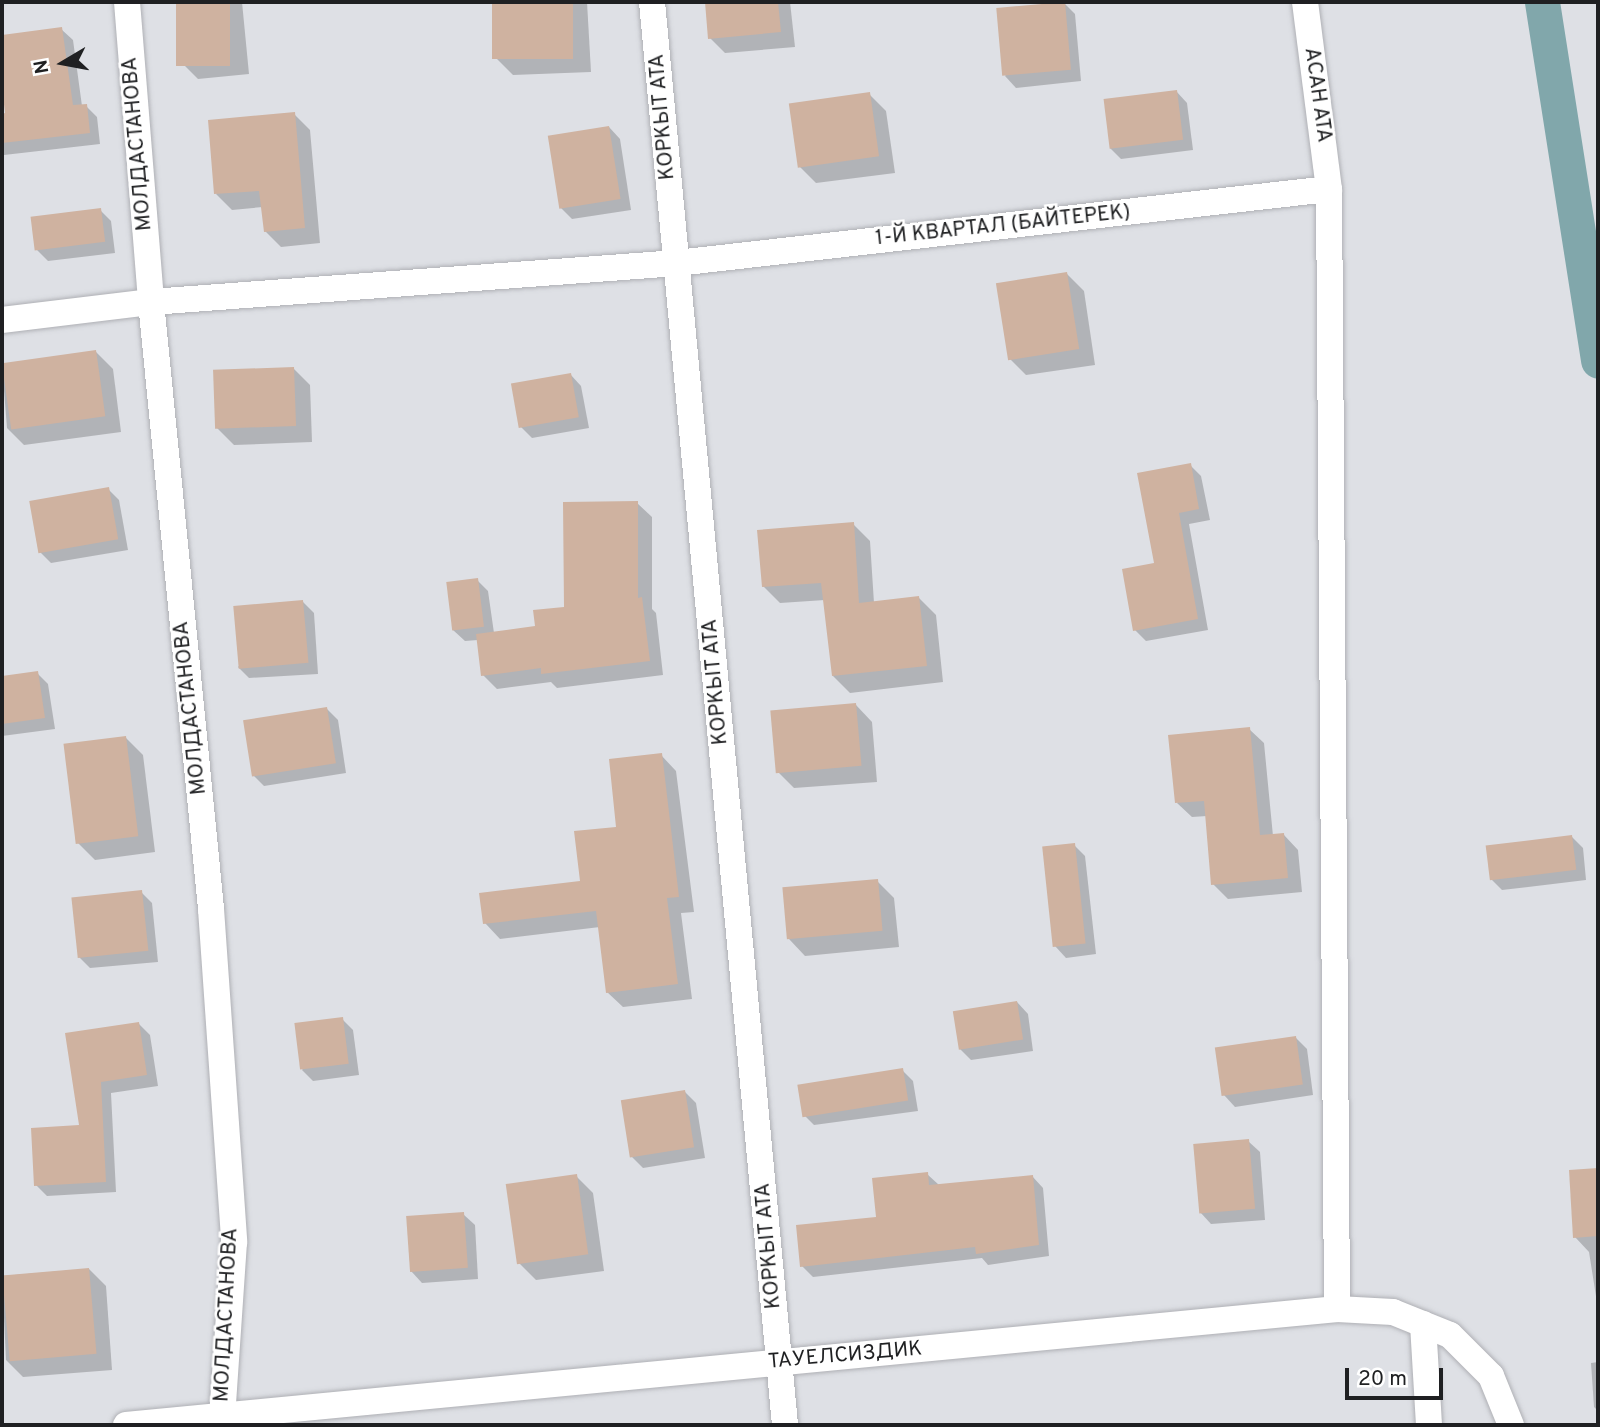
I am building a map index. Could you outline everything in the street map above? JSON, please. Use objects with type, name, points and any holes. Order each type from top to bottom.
[{"type":"street","name":"МОЛДАСТАНОВА","points":[[127,2],[151,302],[211,909],[234,1242],[222,1416]]},
{"type":"street","name":"КОРКЫТ АТА","points":[[652,2],[785,1425]]},
{"type":"street","name":"АСАН АТА","points":[[1304,2],[1329,189],[1337,1309]]},
{"type":"street","name":"1-Й КВАРТАЛ (БАЙТЕРЕК)","points":[[2,320],[151,302],[677,263],[1329,189]]},
{"type":"street","name":"ТАУЕЛСИЗДИК","points":[[126,1425],[175,1423],[222,1416],[1337,1309],[1394,1312],[1450,1335],[1490,1376],[1511,1425]]},
{"type":"street","points":[[1423,1324],[1429,1425]]},
{"type":"building","points":[[176,2],[230,2],[230,66],[176,66]]},
{"type":"building","points":[[492,2],[573,2],[573,59],[492,59]]},
{"type":"building","points":[[705,2],[778,2],[781,32],[708,39]]},
{"type":"building","points":[[1065,2],[1071,70],[1002,76],[996,8]]},
{"type":"building","points":[[62,27],[73,105],[87,104],[90,133],[2,143],[2,114],[5,113],[2,35]]},
{"type":"building","points":[[1177,90],[1183,140],[1110,149],[1104,99]]},
{"type":"building","points":[[870,92],[879,156],[798,168],[789,103]]},
{"type":"building","points":[[295,112],[305,228],[264,232],[259,191],[214,194],[208,120]]},
{"type":"building","points":[[609,126],[621,199],[559,209],[548,136]]},
{"type":"building","points":[[101,208],[105,242],[35,250],[31,217]]},
{"type":"building","points":[[1067,272],[1079,349],[1008,360],[996,283]]},
{"type":"building","points":[[96,350],[105,416],[11,430],[2,363]]},
{"type":"building","points":[[294,367],[296,426],[215,429],[213,370]]},
{"type":"building","points":[[571,373],[579,417],[519,428],[511,384]]},
{"type":"building","points":[[1191,463],[1199,509],[1179,513],[1198,619],[1133,631],[1122,569],[1154,563],[1137,473]]},
{"type":"building","points":[[109,487],[118,539],[38,553],[29,501]]},
{"type":"building","points":[[638,501],[638,598],[642,597],[650,661],[541,674],[541,668],[481,676],[476,634],[535,626],[533,610],[564,607],[563,502]]},
{"type":"building","points":[[854,522],[859,603],[919,596],[927,666],[832,676],[821,583],[762,587],[757,530]]},
{"type":"building","points":[[478,578],[484,627],[452,631],[446,582]]},
{"type":"building","points":[[303,600],[308,663],[239,669],[233,606]]},
{"type":"building","points":[[38,671],[45,718],[2,724],[2,676]]},
{"type":"building","points":[[856,703],[861,766],[776,773],[770,710]]},
{"type":"building","points":[[327,707],[336,763],[252,777],[243,720]]},
{"type":"building","points":[[1250,727],[1260,835],[1284,833],[1288,878],[1211,885],[1204,801],[1175,803],[1168,735]]},
{"type":"building","points":[[126,736],[138,836],[76,844],[63,744]]},
{"type":"building","points":[[662,753],[679,897],[667,898],[678,984],[606,993],[596,911],[483,924],[479,893],[580,881],[574,831],[616,827],[609,759]]},
{"type":"building","points":[[1572,835],[1576,870],[1490,880],[1486,846]]},
{"type":"building","points":[[1075,843],[1086,943],[1053,947],[1042,846]]},
{"type":"building","points":[[878,879],[883,931],[787,939],[782,887]]},
{"type":"building","points":[[142,890],[148,951],[78,958],[71,897]]},
{"type":"building","points":[[1017,1001],[1023,1040],[959,1050],[953,1011]]},
{"type":"building","points":[[343,1017],[349,1064],[300,1070],[294,1023]]},
{"type":"building","points":[[139,1022],[147,1075],[101,1082],[106,1182],[34,1186],[31,1128],[79,1125],[65,1033]]},
{"type":"building","points":[[1296,1036],[1303,1085],[1222,1096],[1215,1047]]},
{"type":"building","points":[[903,1068],[908,1101],[802,1117],[797,1085]]},
{"type":"building","points":[[685,1090],[694,1147],[630,1157],[621,1100]]},
{"type":"building","points":[[1249,1139],[1255,1209],[1199,1214],[1193,1144]]},
{"type":"building","points":[[1598,1168],[1598,1236],[1573,1238],[1569,1170]]},
{"type":"building","points":[[928,1172],[929,1185],[1033,1175],[1039,1245],[976,1254],[975,1247],[800,1267],[796,1225],[876,1217],[872,1178]]},
{"type":"building","points":[[577,1174],[588,1254],[517,1264],[506,1184]]},
{"type":"building","points":[[464,1212],[468,1268],[410,1272],[406,1216]]},
{"type":"building","points":[[89,1268],[96,1354],[10,1361],[2,1276]]},
{"type":"waterway","points":[[1542,2],[1598,361]]}]
